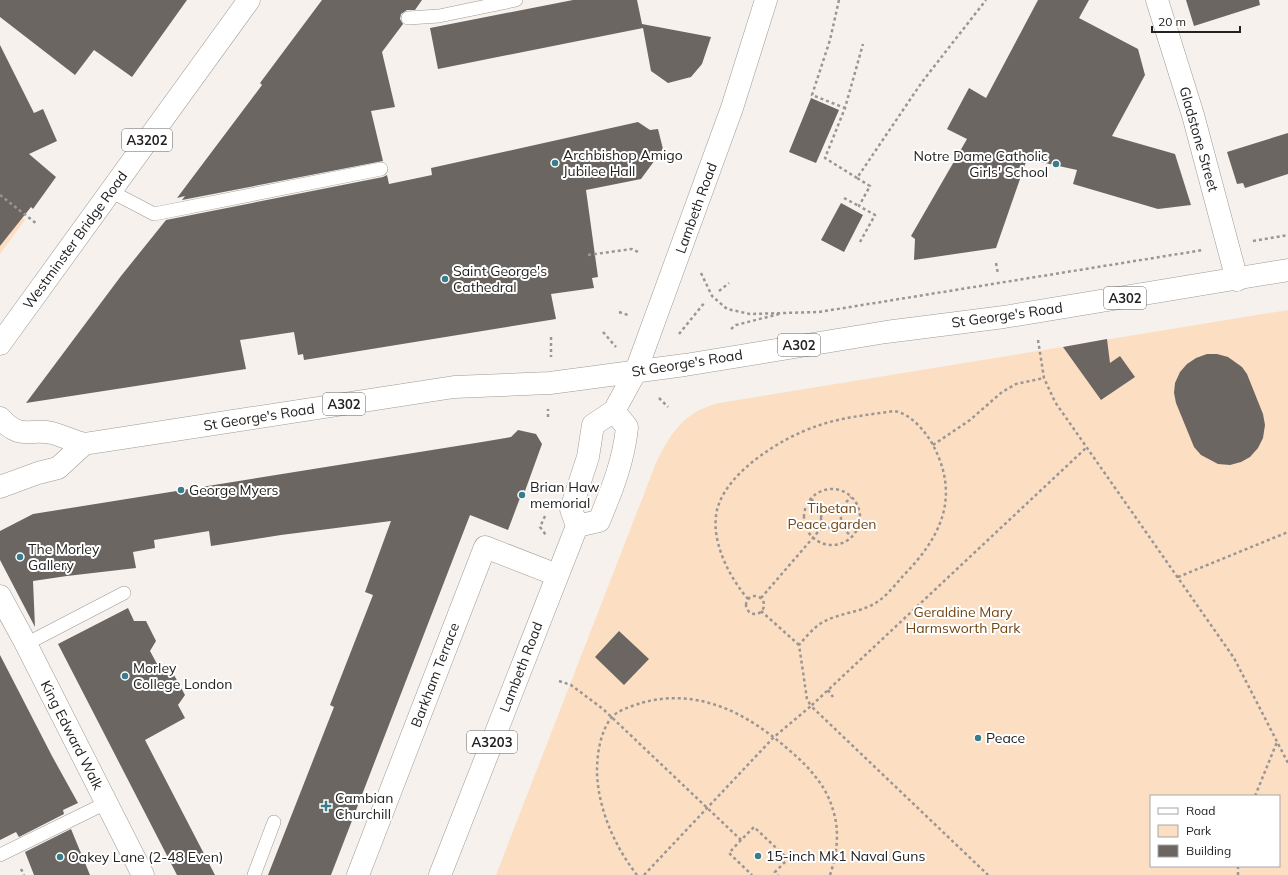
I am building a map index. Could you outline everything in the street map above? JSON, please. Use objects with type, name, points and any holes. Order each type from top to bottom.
[{"type":"main road","name":"Westminster Bridge Road","points":[[0,344],[249,0]]},
{"type":"main road","name":"Lambeth Road","points":[[440,875],[556,575],[577,526],[571,509],[588,457],[593,425],[614,411],[636,371],[732,108],[766,0]]},
{"type":"main road","name":"Gladstone Street","points":[[1157,0],[1193,115],[1237,280]]},
{"type":"main road","name":"St George's Road","points":[[0,418],[13,429],[26,434],[50,433],[84,444],[454,387],[550,383],[685,365],[886,332],[1004,317],[1237,280],[1288,270]]},
{"type":"main road","points":[[577,526],[599,521],[617,474],[625,446],[627,427],[614,411]]},
{"type":"main road","points":[[1,487],[58,468],[84,444]]},
{"type":"main road","name":"Barkham Terrace","points":[[358,875],[485,547],[556,575]]},
{"type":"main road","name":"King Edward Walk","points":[[0,596],[26,644],[143,875]]},
{"type":"lane","points":[[408,18],[439,16],[516,0]]},
{"type":"lane","points":[[110,191],[154,214],[381,169]]},
{"type":"lane","points":[[26,644],[124,593]]},
{"type":"lane","points":[[0,855],[106,803]]},
{"type":"lane","points":[[254,875],[274,822]]},
{"type":"path","points":[[839,0],[830,40],[812,95],[845,108]]},
{"type":"path","points":[[857,178],[922,82],[986,0]]},
{"type":"path","points":[[859,206],[870,186],[825,158],[845,108],[862,44]]},
{"type":"path","points":[[0,195],[37,224]]},
{"type":"path","points":[[844,198],[875,215],[860,242]]},
{"type":"path","points":[[683,245],[692,250],[706,286],[719,304],[727,308],[750,314],[820,312],[1229,246],[1288,235]]},
{"type":"path","points":[[588,255],[632,249],[638,252]]},
{"type":"path","points":[[996,263],[998,274]]},
{"type":"path","points":[[719,291],[729,283]]},
{"type":"path","points":[[680,334],[705,302]]},
{"type":"path","points":[[603,332],[617,349]]},
{"type":"path","points":[[551,337],[551,357]]},
{"type":"path","points":[[1038,340],[1044,378],[1056,402],[1234,658],[1288,763]]},
{"type":"path","points":[[933,445],[970,420],[1002,392],[1016,384],[1044,378]]},
{"type":"path","points":[[659,398],[668,407]]},
{"type":"path","points":[[548,408],[548,417]]},
{"type":"path","points":[[748,599],[735,581],[728,567],[720,547],[716,526],[717,509],[727,490],[744,470],[755,460],[784,440],[817,426],[839,420],[894,411],[902,412],[909,416],[933,445],[942,462],[946,484],[946,504],[941,523],[931,543],[918,561],[880,600],[866,608],[836,616],[822,623],[799,645]]},
{"type":"path","points":[[644,875],[774,738],[811,706],[1087,447]]},
{"type":"path","points":[[835,489],[843,491],[851,497],[860,512],[859,525],[852,537],[837,545],[829,546],[813,539],[808,532],[804,519],[806,506],[811,499],[818,493],[835,489]]},
{"type":"path","points":[[838,511],[851,497]]},
{"type":"path","points":[[811,499],[824,511]]},
{"type":"path","points":[[829,508],[838,511],[841,516],[838,524],[833,528],[824,525],[821,517],[824,511],[829,508]]},
{"type":"path","points":[[838,524],[852,537]]},
{"type":"path","points":[[761,598],[824,525]]},
{"type":"path","points":[[1178,577],[1288,532]]},
{"type":"path","points":[[753,596],[761,598],[764,604],[761,611],[756,613],[749,611],[746,606],[748,599],[753,596]]},
{"type":"path","points":[[761,611],[799,645],[807,699],[811,706],[988,875]]},
{"type":"path","points":[[559,681],[571,685],[612,717],[741,840]]},
{"type":"path","points":[[828,690],[833,697]]},
{"type":"path","points":[[637,875],[625,860],[607,819],[597,779],[597,760],[601,740],[612,717],[633,705],[653,700],[672,698],[714,704],[735,712],[756,723],[810,770],[824,789],[833,810],[837,831],[836,853],[830,875]]},
{"type":"path","points":[[1255,795],[1277,742]]},
{"type":"path","points":[[752,875],[728,853],[754,827],[788,859],[774,874],[778,875]]},
{"type":"green space","points":[[3,203],[25,220],[0,254],[0,246],[11,233],[0,225]]},
{"type":"green space","name":"Geraldine Mary Harmsworth Park","points":[[1288,310],[1288,875],[496,875],[656,463],[667,442],[680,425],[696,412],[719,403]]},
{"type":"building","points":[[0,0],[187,0],[132,77],[94,50],[75,75],[0,17]]},
{"type":"building","points":[[322,0],[422,0],[415,10],[407,10],[401,14],[400,19],[403,24],[382,52],[395,107],[371,111],[383,161],[182,200],[185,196],[177,198],[262,85],[260,83]]},
{"type":"building","points":[[573,0],[637,0],[642,24],[711,37],[702,64],[691,77],[668,83],[651,71],[643,28],[438,69],[430,28]]},
{"type":"building","name":"Notre Dame Catholic Girls' School","points":[[1038,0],[1089,0],[1079,18],[1138,49],[1145,75],[1112,136],[1175,154],[1191,205],[1158,209],[1073,184],[1077,170],[1027,159],[996,248],[914,260],[915,239],[911,236],[967,139],[947,129],[969,88],[986,98]]},
{"type":"building","points":[[1186,0],[1259,0],[1260,5],[1194,26]]},
{"type":"building","points":[[0,45],[34,113],[43,109],[57,141],[29,154],[56,177],[33,209],[31,207],[0,246]]},
{"type":"building","points":[[811,98],[839,110],[816,163],[789,152]]},
{"type":"building","points":[[638,122],[650,130],[658,129],[663,149],[641,179],[586,190],[598,277],[592,278],[594,288],[551,294],[556,319],[304,360],[303,354],[298,355],[294,332],[240,340],[246,369],[26,403],[121,276],[166,220],[387,175],[389,184],[432,175],[431,168]]},
{"type":"building","points":[[1288,133],[1288,174],[1245,188],[1243,183],[1237,184],[1227,152]]},
{"type":"building","points":[[841,203],[863,215],[844,252],[821,240]]},
{"type":"building","points":[[1107,339],[1110,363],[1120,356],[1135,377],[1101,400],[1063,347]]},
{"type":"building","points":[[1207,354],[1217,354],[1228,357],[1242,367],[1247,374],[1263,414],[1265,425],[1263,438],[1258,448],[1250,457],[1241,462],[1230,465],[1218,464],[1201,455],[1194,447],[1176,403],[1174,393],[1175,383],[1180,372],[1187,364],[1196,358]]},
{"type":"building","points":[[518,430],[536,434],[542,444],[525,491],[523,490],[508,530],[470,515],[331,875],[268,875],[334,707],[330,705],[373,595],[365,592],[391,521],[281,535],[211,546],[209,531],[154,540],[155,548],[133,552],[136,568],[33,581],[35,627],[0,560],[0,531],[33,514],[511,437]]},
{"type":"building","name":"Morley College London","points":[[128,608],[134,621],[146,621],[156,641],[150,651],[163,675],[174,675],[185,695],[178,705],[185,718],[145,740],[215,875],[177,875],[58,644]]},
{"type":"building","points":[[619,631],[649,659],[624,685],[595,657]]},
{"type":"building","points":[[0,655],[78,803],[63,810],[64,814],[19,837],[16,832],[0,840]]},
{"type":"building","name":"Oakey Lane (2-48 Even)","points":[[71,829],[90,875],[34,875],[25,852]]},
{"type":"place","name":"Archbishop Amigo Jubilee Hall","points":[[555,163]]},
{"type":"place","name":"Notre Dame Catholic Girls' School","points":[[1056,164]]},
{"type":"place","name":"Saint George's Cathedral","points":[[445,279]]},
{"type":"place","name":"George Myers","points":[[181,490]]},
{"type":"place","name":"Brian Haw memorial","points":[[522,495]]},
{"type":"place","name":"The Morley Gallery","points":[[20,557]]},
{"type":"place","name":"Morley College London","points":[[125,676]]},
{"type":"place","name":"Peace","points":[[978,738]]},
{"type":"place","name":"Cambian Churchill","points":[[326,806]]},
{"type":"place","name":"15-inch Mk1 Naval Guns","points":[[758,856]]},
{"type":"place","name":"Oakey Lane (2-48 Even)","points":[[60,857]]},
{"type":"park label","name":"Tibetan Peace garden","points":[[832,516]]}]
